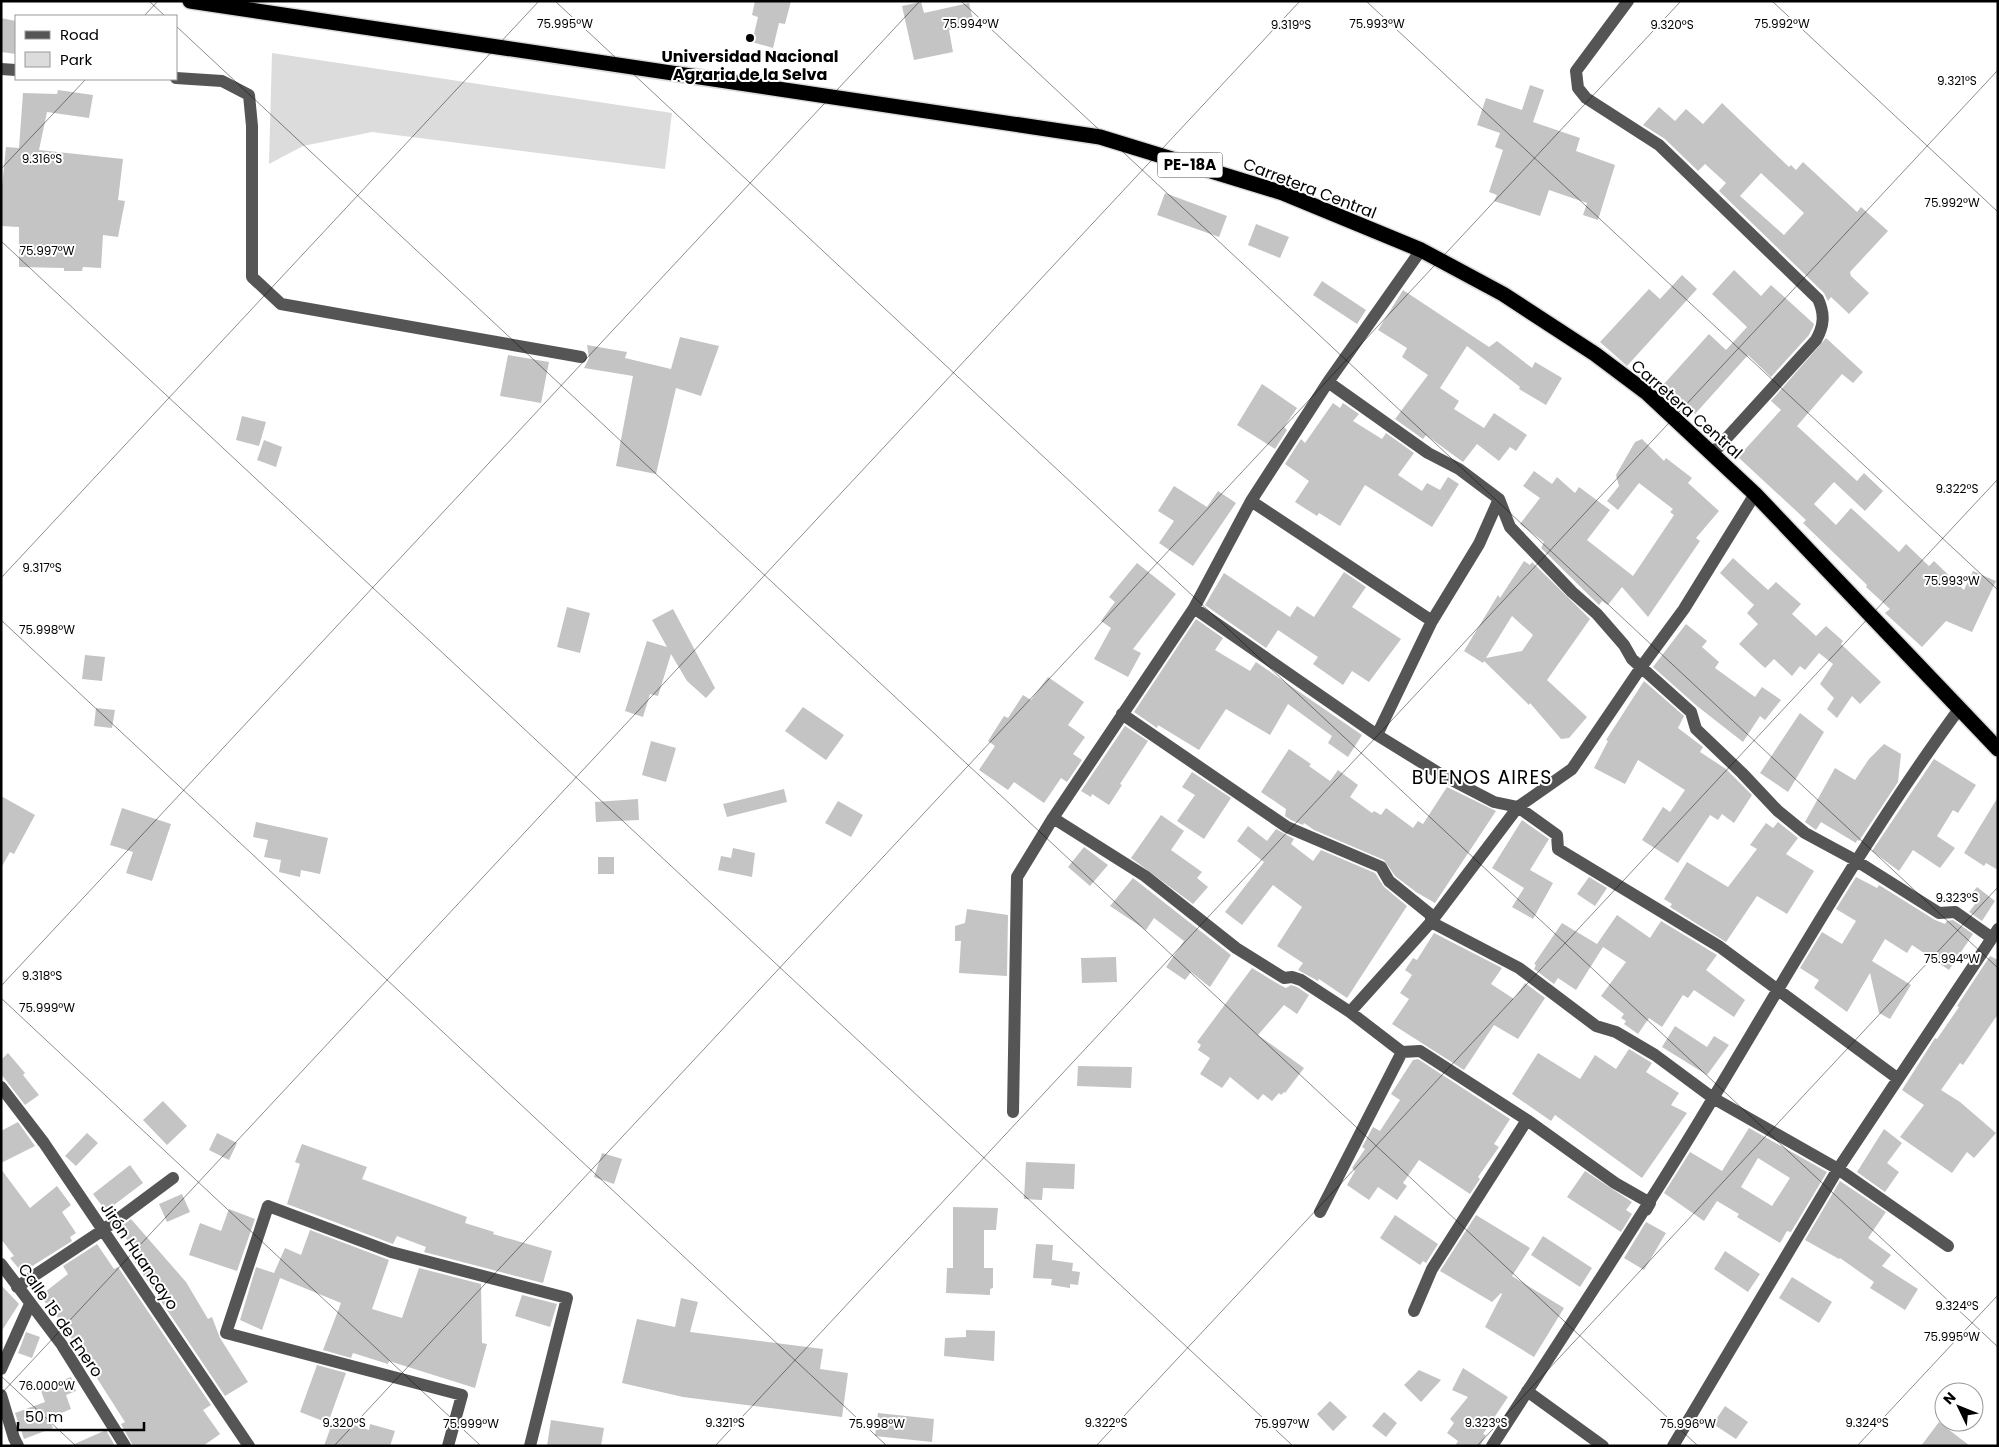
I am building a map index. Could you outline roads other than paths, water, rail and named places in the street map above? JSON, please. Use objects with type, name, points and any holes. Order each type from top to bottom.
[{"type":"highway","name":"Carretera Central","points":[[190,1],[1100,137],[1283,193],[1421,250],[1503,294],[1595,354],[1647,393],[1755,494],[1998,749]]},
{"type":"street","points":[[1628,1],[1576,71],[1578,88],[1586,98],[1659,145],[1818,299],[1823,313],[1822,327],[1816,340],[1713,453]]},
{"type":"street","points":[[1,69],[15,70]]},
{"type":"street","points":[[178,78],[222,81],[249,95],[252,126],[252,277],[281,304],[581,356]]},
{"type":"street","points":[[1013,1112],[1017,877],[1053,818],[1194,608],[1251,500],[1328,382],[1421,250]]},
{"type":"street","points":[[1328,382],[1428,453],[1459,470],[1499,499],[1510,527],[1572,592],[1597,614],[1624,645],[1632,659],[1691,712],[1696,729],[1742,772],[1778,811],[1805,833],[1855,860],[1939,913],[1955,912],[1995,934],[1838,1169],[1673,1446]]},
{"type":"street","points":[[1350,1012],[1431,922],[1518,808],[1572,769],[1642,666],[1684,609],[1755,494]]},
{"type":"street","points":[[1377,735],[1432,621],[1479,544],[1499,499]]},
{"type":"street","points":[[1251,500],[1432,621]]},
{"type":"street","points":[[1194,608],[1377,735],[1442,775],[1494,802],[1518,808],[1557,834],[1558,849],[1720,947],[1897,1078]]},
{"type":"street","points":[[1492,1446],[1650,1203],[1855,860],[1922,759],[1959,709]]},
{"type":"street","points":[[1122,714],[1287,827],[1381,867],[1389,881],[1431,916],[1431,922]]},
{"type":"street","points":[[1053,818],[1145,876],[1236,948],[1284,978],[1292,977],[1301,980],[1350,1012],[1402,1052],[1420,1050],[1527,1120],[1615,1183],[1650,1203]]},
{"type":"street","points":[[1431,922],[1519,968],[1596,1026],[1616,1032],[1655,1055],[1713,1098],[1838,1169],[1948,1246]]},
{"type":"street","points":[[1320,1212],[1402,1052]]},
{"type":"street","name":"Jirón Huancayo","points":[[1,1087],[44,1143],[250,1446]]},
{"type":"street","points":[[1414,1310],[1437,1262],[1527,1120]]},
{"type":"street","points":[[17,1287],[103,1230],[173,1178]]},
{"type":"street","points":[[448,1446],[462,1395],[226,1333],[268,1206],[391,1252],[567,1298],[530,1446]]},
{"type":"street","name":"Calle 15 de Enero","points":[[1,1264],[62,1345],[126,1446]]},
{"type":"street","points":[[1,1369],[30,1304]]},
{"type":"street","points":[[1527,1391],[1603,1446]]},
{"type":"street","points":[[1,1395],[18,1446]]},
{"type":"place","name":"Universidad Nacional Agraria de la Selva","points":[[750,38]]},
{"type":"district","name":"BUENOS AIRES","points":[[1482,777]]}]
